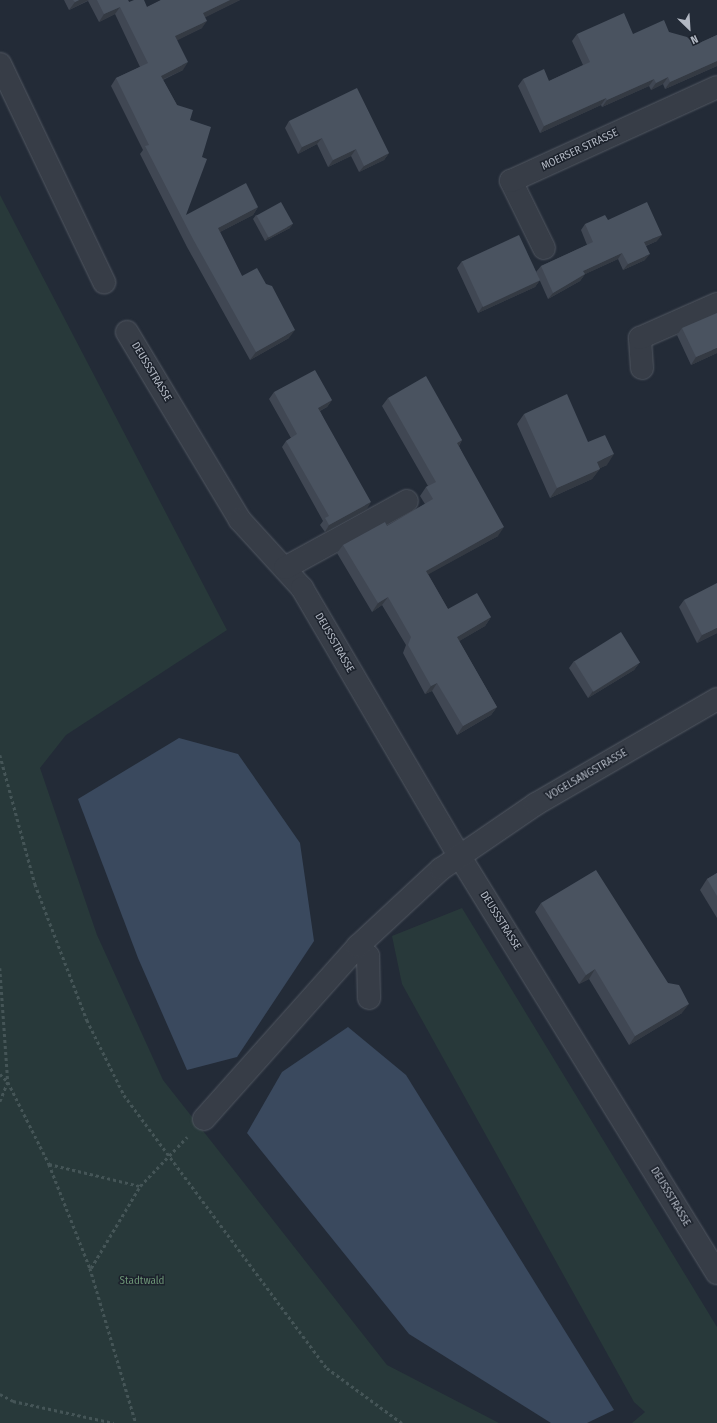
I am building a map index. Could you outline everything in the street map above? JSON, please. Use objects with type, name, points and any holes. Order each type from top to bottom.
[{"type":"street","points":[[0,64],[104,282]]},
{"type":"street","name":"MOERSER STRASSE","points":[[544,248],[511,181],[717,87]]},
{"type":"street","points":[[642,368],[640,338],[717,304]]},
{"type":"street","name":"DEUSSSTRASSE","points":[[127,332],[240,520],[302,588],[460,856],[717,1273]]},
{"type":"street","points":[[285,568],[407,501]]},
{"type":"street","name":"VOGELSANGSTRASSE","points":[[204,1119],[358,946],[441,869],[536,804],[717,699]]},
{"type":"street","points":[[358,946],[368,956],[369,998]]},
{"type":"path","points":[[0,755],[35,884],[87,1020],[124,1095],[327,1368],[402,1423]]},
{"type":"path","points":[[0,968],[8,1082],[0,1102]]},
{"type":"path","points":[[0,1074],[8,1082],[49,1164],[90,1268],[136,1423]]},
{"type":"path","points":[[90,1268],[140,1186],[204,1119]]},
{"type":"path","points":[[49,1164],[140,1186]]},
{"type":"path","points":[[0,1394],[12,1401],[114,1423]]},
{"type":"green space","name":"Stadtwald","points":[[0,195],[227,630],[66,735],[40,768],[97,935],[163,1080],[387,1365],[499,1423],[0,1423]]},
{"type":"green space","points":[[462,908],[717,1327],[717,1423],[632,1423],[645,1412],[634,1402],[402,984],[392,936]]},
{"type":"water","points":[[179,738],[238,754],[300,843],[314,941],[237,1057],[187,1070],[138,958],[78,799]]},
{"type":"water","points":[[348,1027],[406,1075],[614,1410],[587,1423],[551,1423],[409,1334],[247,1133],[282,1072]]},
{"type":"building","points":[[97,0],[128,0],[129,2],[134,0],[144,0],[147,7],[161,0],[230,0],[203,13],[207,21],[175,36],[188,62],[161,76],[177,105],[193,110],[190,120],[211,127],[202,157],[207,159],[186,215],[246,183],[258,207],[218,228],[242,276],[257,268],[266,284],[272,286],[295,330],[256,352],[193,239],[145,146],[149,145],[116,78],[148,63],[120,7],[104,14]]},
{"type":"building","points":[[624,13],[633,34],[664,20],[669,32],[687,37],[695,45],[717,35],[717,61],[670,82],[668,77],[656,83],[654,79],[607,100],[606,98],[544,126],[523,79],[544,69],[549,81],[590,62],[577,34]]},
{"type":"building","points":[[357,88],[389,153],[364,166],[356,149],[333,160],[322,138],[302,147],[289,121]]},
{"type":"building","points":[[281,202],[293,224],[269,237],[257,216]]},
{"type":"building","points":[[647,202],[662,235],[644,242],[650,254],[628,264],[622,253],[583,271],[585,274],[553,293],[541,266],[593,242],[585,224],[605,215],[608,220]]},
{"type":"building","points":[[519,235],[540,280],[483,307],[462,262]]},
{"type":"building","points":[[717,313],[717,348],[696,357],[682,328]]},
{"type":"building","points":[[315,370],[332,400],[318,408],[371,502],[329,525],[325,518],[329,516],[286,441],[297,434],[274,392]]},
{"type":"building","points":[[426,376],[462,440],[457,443],[504,527],[426,571],[448,609],[477,593],[491,617],[457,637],[497,707],[463,726],[437,683],[431,686],[408,645],[411,637],[388,597],[378,603],[343,545],[385,522],[387,526],[433,499],[426,487],[436,482],[388,398]]},
{"type":"building","points":[[567,394],[588,442],[605,435],[614,454],[597,462],[600,469],[557,488],[524,414]]},
{"type":"building","points":[[717,583],[717,628],[702,635],[684,600]]},
{"type":"building","points":[[621,632],[640,663],[593,692],[574,661]]},
{"type":"building","points":[[596,870],[668,983],[679,985],[689,1004],[635,1036],[595,969],[586,975],[541,903]]},
{"type":"building","points":[[717,873],[717,896],[707,879]]}]
